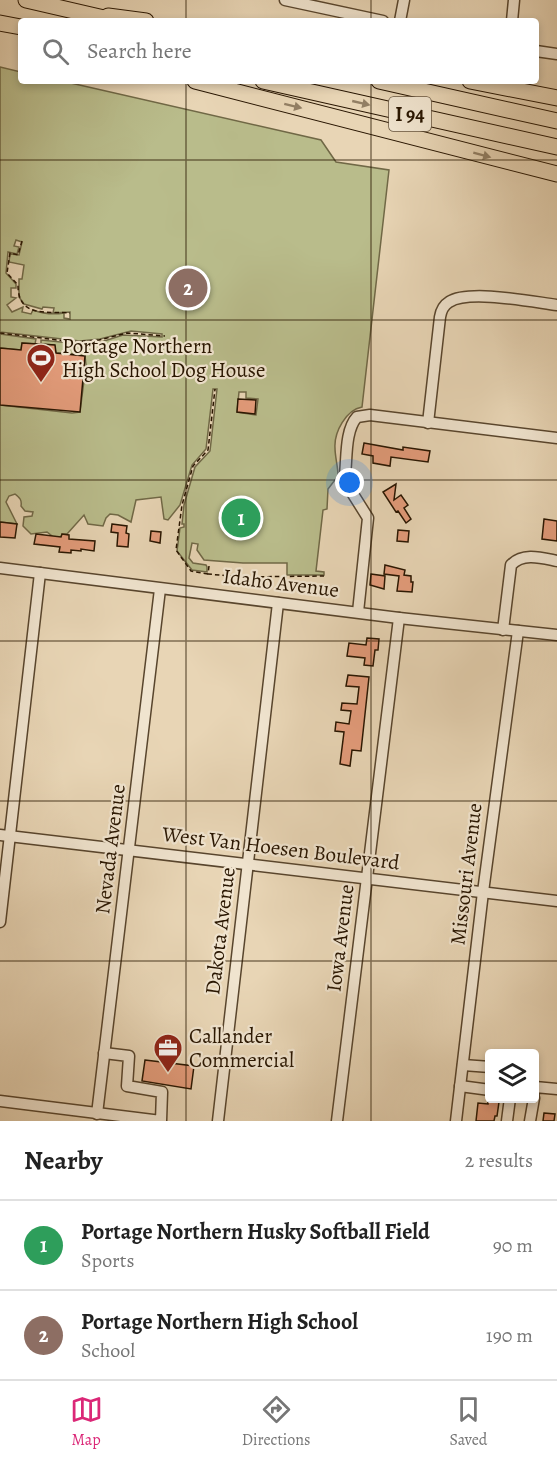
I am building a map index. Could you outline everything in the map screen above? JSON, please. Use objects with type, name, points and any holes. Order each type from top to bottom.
[{"type":"highway","points":[[26,0],[104,18]]},
{"type":"highway","points":[[70,10],[125,18]]},
{"type":"highway","points":[[0,23],[18,26]]},
{"type":"highway","points":[[207,84],[557,174]]},
{"type":"highway","name":"I 94","points":[[276,84],[557,147]]},
{"type":"highway","name":"I 94","points":[[392,84],[557,121]]},
{"type":"highway","points":[[485,84],[557,98]]},
{"type":"street","points":[[285,0],[369,18]]},
{"type":"street","points":[[401,18],[404,0]]},
{"type":"street","points":[[512,18],[514,0]]},
{"type":"street","points":[[539,51],[557,54]]},
{"type":"street","points":[[428,423],[442,310],[453,300],[468,296],[557,305]]},
{"type":"street","points":[[358,612],[368,518],[346,483],[345,475],[350,429],[357,417],[370,415],[557,438]]},
{"type":"street","points":[[503,630],[511,565],[527,556],[557,561]]},
{"type":"street","name":"Idaho Avenue","points":[[0,568],[399,618],[557,635]]},
{"type":"street","points":[[0,922],[5,836],[40,573]]},
{"type":"street","name":"Nevada Avenue","points":[[97,1114],[160,589]]},
{"type":"street","name":"Dakota Avenue","points":[[218,1121],[278,603]]},
{"type":"street","name":"Iowa Avenue","points":[[337,1121],[399,618]]},
{"type":"street","name":"Missouri Avenue","points":[[456,1121],[483,892],[518,631]]},
{"type":"street","name":"West Van Hoesen Boulevard","points":[[5,836],[557,901]]},
{"type":"street","points":[[0,1101],[161,1121],[162,1092],[127,1086],[129,1056],[104,1053]]},
{"type":"street","points":[[463,1065],[485,1068]]},
{"type":"street","points":[[460,1086],[485,1089]]},
{"type":"street","points":[[539,1087],[557,1089]]},
{"type":"street","points":[[507,1121],[509,1103]]},
{"type":"street","points":[[530,1121],[533,1103]]},
{"type":"path","points":[[22,242],[18,255],[10,253],[7,273],[18,285],[18,298],[23,306],[41,313],[70,313]]},
{"type":"path","points":[[0,333],[39,339],[86,342],[127,333],[165,336]]},
{"type":"path","points":[[214,389],[208,450],[193,466],[182,505],[176,550],[191,570],[208,574],[324,576]]},
{"type":"path","points":[[208,574],[209,566]]},
{"type":"green space","points":[[0,67],[18,71],[18,84],[75,84],[321,140],[336,162],[389,170],[362,407],[351,412],[339,429],[335,442],[338,476],[328,489],[327,509],[323,510],[316,571],[324,572],[324,575],[287,575],[287,563],[204,560],[197,550],[198,544],[192,543],[189,558],[193,563],[206,565],[207,572],[192,570],[177,551],[180,528],[184,527],[182,524],[184,505],[195,467],[210,451],[217,389],[213,389],[206,449],[192,465],[180,505],[168,520],[164,519],[161,497],[136,500],[131,522],[118,515],[110,514],[103,526],[88,524],[84,515],[67,534],[62,534],[59,543],[53,541],[52,536],[47,532],[31,534],[23,526],[24,517],[32,516],[33,512],[25,511],[15,494],[9,496],[6,502],[17,524],[0,522],[0,405],[80,412],[85,356],[56,353],[54,345],[41,344],[41,340],[81,344],[101,342],[123,335],[162,337],[162,334],[131,331],[100,339],[80,341],[0,332]],"holes":[[[16,240],[22,242],[19,255],[10,254],[9,262],[24,265],[22,279],[19,279],[19,297],[24,304],[42,309],[43,307],[54,308],[53,313],[70,312],[70,319],[64,318],[64,313],[48,314],[33,310],[31,314],[22,312],[23,307],[12,312],[7,305],[16,298],[11,297],[11,288],[16,288],[16,284],[6,273],[8,252],[17,254],[19,247],[14,246]],[[239,392],[246,392],[246,398],[258,399],[256,415],[237,412]]]},
{"type":"green space","points":[[0,334],[36,339],[35,344],[22,343],[21,350],[0,348]]},
{"type":"building","name":"Portage Northern High School Dog House","points":[[22,343],[55,345],[56,353],[85,356],[80,412],[0,405],[0,348],[21,350]]},
{"type":"building","points":[[238,399],[256,400],[255,414],[237,412]]},
{"type":"building","points":[[364,443],[403,450],[403,447],[430,451],[428,462],[391,457],[390,466],[373,463],[373,456],[362,454]]},
{"type":"building","points":[[396,484],[394,500],[401,495],[408,505],[404,508],[411,519],[406,523],[383,492]]},
{"type":"building","points":[[544,519],[557,521],[557,541],[542,539]]},
{"type":"building","points":[[0,522],[17,524],[15,538],[0,537]]},
{"type":"building","points":[[112,524],[127,526],[128,547],[117,546],[118,533],[111,532]]},
{"type":"building","points":[[398,530],[409,531],[408,542],[397,541]]},
{"type":"building","points":[[151,531],[161,532],[160,543],[150,541]]},
{"type":"building","points":[[36,534],[61,537],[62,534],[69,535],[69,539],[95,541],[94,551],[81,549],[81,551],[71,550],[71,553],[59,552],[60,547],[34,544]]},
{"type":"building","points":[[385,565],[405,570],[404,575],[411,576],[412,592],[397,591],[399,576],[384,574]]},
{"type":"building","points":[[371,574],[385,576],[384,589],[370,585]]},
{"type":"building","points":[[367,638],[379,639],[373,666],[364,665],[365,658],[347,656],[349,643],[366,645]]},
{"type":"building","points":[[348,675],[369,677],[361,751],[352,750],[350,766],[340,764],[344,732],[335,731],[336,722],[349,724],[351,711],[341,710],[342,703],[357,704],[359,687],[346,686]]},
{"type":"building","name":"Callander Commercial","points":[[145,1060],[194,1066],[191,1089],[142,1081]]},
{"type":"building","points":[[478,1103],[499,1103],[494,1121],[476,1121]]},
{"type":"building","points":[[544,1113],[555,1114],[554,1121],[543,1121]]},
{"type":"place","name":"Portage Northern High School","points":[[188,288]]},
{"type":"place","name":"Portage Northern High School Dog House","points":[[41,384]]},
{"type":"place","name":"Portage Northern Husky Softball Field","points":[[241,518]]},
{"type":"place","name":"Callander Commercial","points":[[168,1074]]}]
